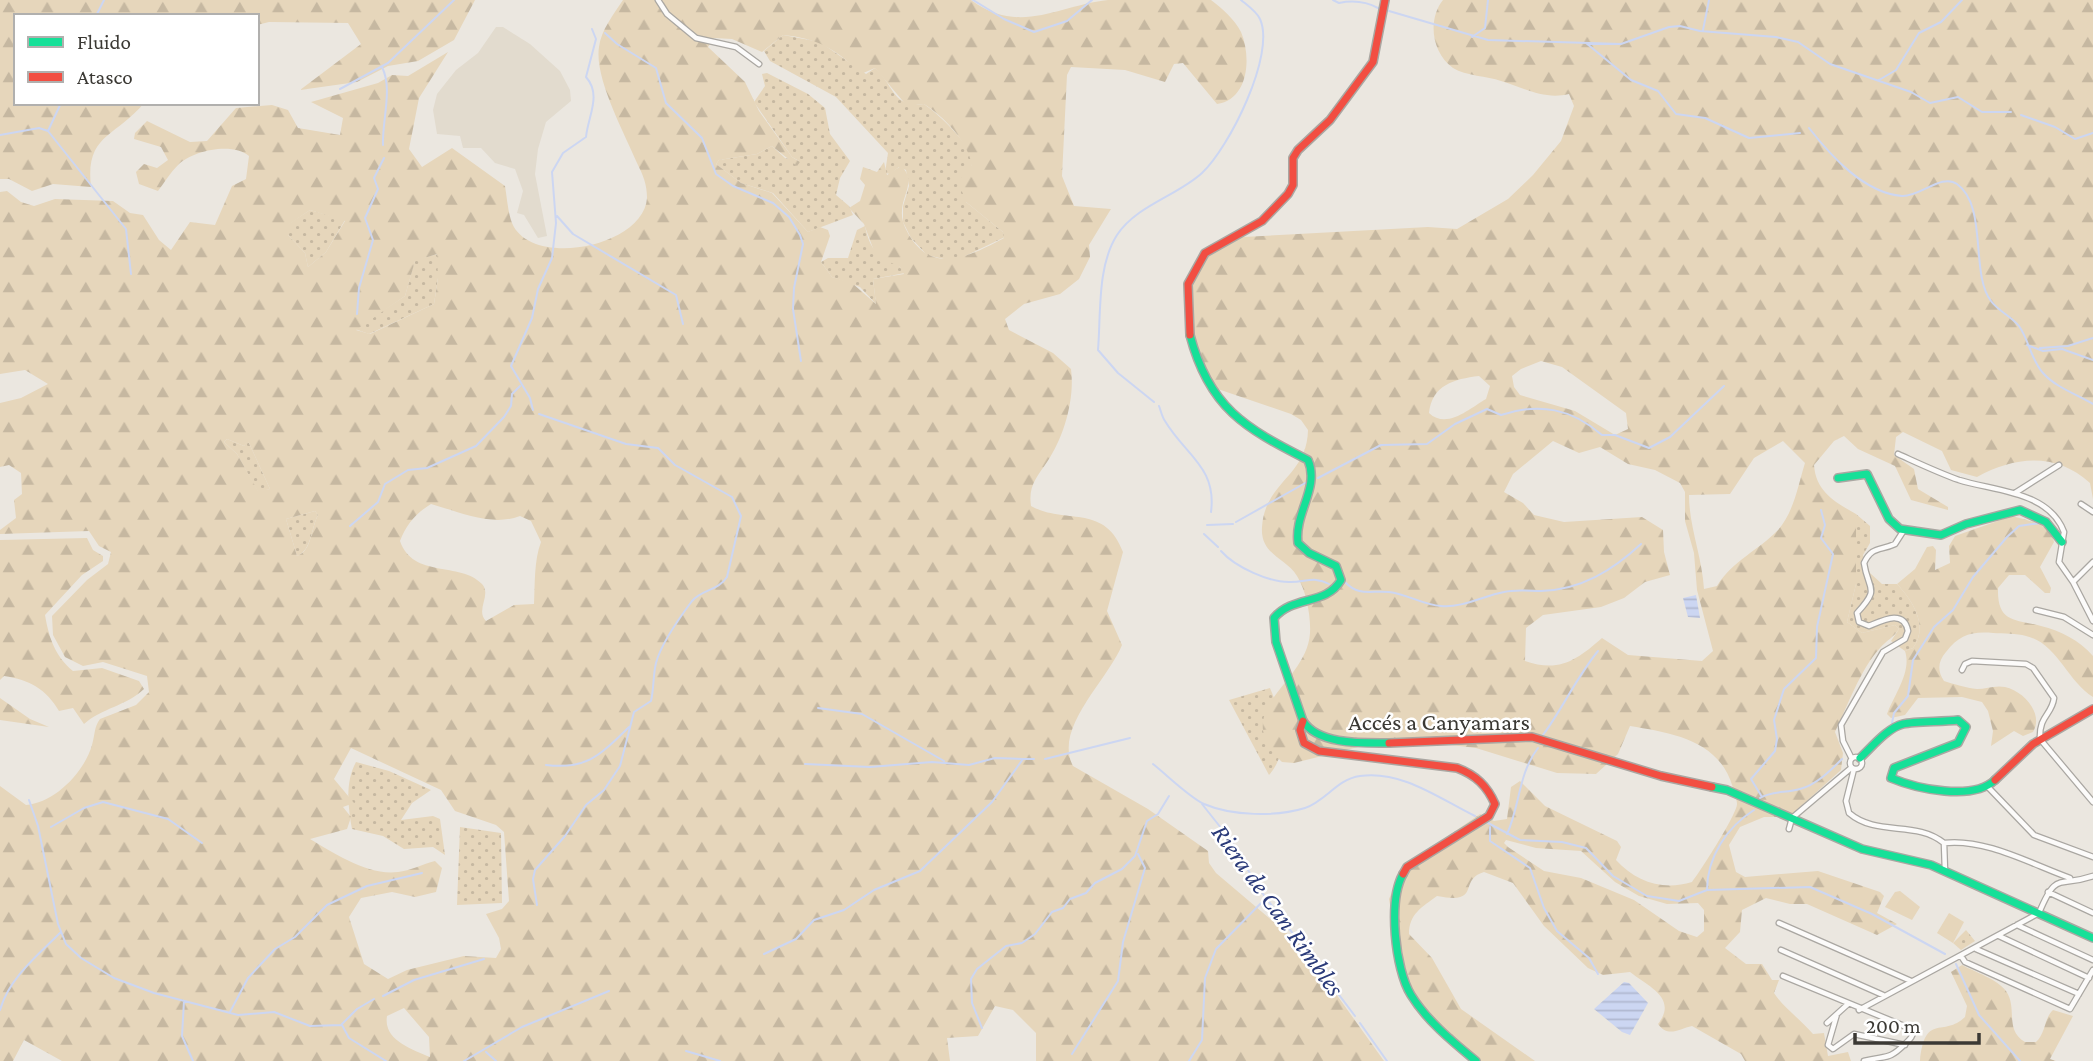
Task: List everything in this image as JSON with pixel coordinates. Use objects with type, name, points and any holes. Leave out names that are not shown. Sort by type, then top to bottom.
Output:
[{"type":"street","points":[[657,0],[667,14],[696,38],[736,47],[759,64]]},
{"type":"street","points":[[1385,0],[1373,62],[1330,120],[1298,149],[1293,158],[1293,185],[1288,194],[1262,221],[1205,253],[1194,267],[1188,284],[1187,324],[1204,377],[1218,399],[1236,419],[1259,435],[1308,460],[1313,480],[1301,505],[1298,543],[1305,552],[1334,563],[1340,573],[1340,582],[1332,592],[1285,606],[1274,618],[1276,642],[1303,721],[1300,730],[1304,743],[1319,751],[1457,768],[1470,772],[1491,793],[1494,804],[1489,816],[1407,867],[1399,879],[1392,905],[1395,935],[1412,998],[1443,1034],[1476,1061]]},
{"type":"street","points":[[1898,454],[1961,480],[2015,493],[2056,517],[2064,532],[2060,566],[2073,582],[2093,621]]},
{"type":"street","points":[[2015,493],[2059,465]]},
{"type":"street","points":[[1838,478],[1867,474],[1894,526],[1905,530],[1941,535],[2020,510],[2028,511],[2046,522],[2062,542]]},
{"type":"street","points":[[2081,504],[2093,512]]},
{"type":"street","points":[[1789,829],[1792,818],[1852,769],[1862,766],[1843,741],[1840,725],[1883,652],[1905,639],[1908,631],[1904,621],[1896,617],[1886,618],[1869,626],[1859,622],[1857,613],[1869,601],[1873,589],[1864,563],[1869,552],[1877,547],[1895,544],[1905,530]]},
{"type":"street","points":[[2073,582],[2093,562]]},
{"type":"street","points":[[2084,605],[2093,609]]},
{"type":"street","points":[[2036,610],[2064,617],[2093,635]]},
{"type":"street","points":[[1962,670],[1965,664],[1972,661],[2026,664],[2033,668],[2054,698],[2053,705],[2043,716],[2040,739],[2093,803]]},
{"type":"street","points":[[2073,879],[1978,845],[1960,841],[1944,843],[1928,832],[1877,827],[1856,819],[1849,813],[1846,802],[1856,758],[1895,727],[1905,723],[1931,724],[1958,720],[1966,727],[1958,743],[1894,768],[1891,778],[1905,784],[1948,792],[1988,787],[2040,739],[2093,709]]},
{"type":"street","name":"Accés a Canyamars","points":[[1303,721],[1309,730],[1322,737],[1372,743],[1441,743],[1532,737],[1661,776],[1714,786],[1862,849],[1914,859],[1945,871],[2093,938]]},
{"type":"street","points":[[1988,787],[2034,835],[2093,857]]},
{"type":"street","points":[[1944,843],[1945,871]]},
{"type":"street","points":[[1859,1010],[2039,913],[2048,892],[2060,881],[2093,876]]},
{"type":"street","points":[[2048,892],[2093,912]]},
{"type":"street","points":[[1779,923],[1911,981]]},
{"type":"street","points":[[2017,925],[2093,960]]},
{"type":"street","points":[[1998,936],[2088,978]]},
{"type":"street","points":[[1976,948],[2079,994]]},
{"type":"street","points":[[1781,950],[1884,996]]},
{"type":"street","points":[[1961,956],[1965,962],[2070,1009],[2093,970]]},
{"type":"street","points":[[1783,976],[1859,1010],[1914,1030],[1898,1055],[1889,1059],[1864,1061]]},
{"type":"street","points":[[1827,1023],[1848,1004]]},
{"type":"street","points":[[1837,1014],[1828,1045],[1833,1049],[1854,1034],[1905,1045]]},
{"type":"shaded area","points":[[496,27],[503,27],[530,44],[560,71],[570,90],[571,101],[546,122],[538,149],[535,174],[547,236],[538,238],[524,215],[517,213],[523,191],[515,169],[495,163],[481,148],[463,148],[460,136],[437,134],[433,110],[437,94],[456,70],[478,53]]},
{"type":"green space","points":[[0,0],[475,0],[454,40],[418,61],[388,66],[357,82],[300,90],[361,44],[348,23],[269,22],[259,24],[259,14],[14,14],[14,105],[142,105],[97,146],[90,170],[91,187],[53,184],[32,191],[9,179],[0,179]]},
{"type":"green space","points":[[623,0],[971,0],[989,11],[1023,17],[1108,0],[1211,0],[1235,23],[1244,42],[1245,76],[1235,95],[1227,101],[1217,104],[1183,63],[1174,64],[1165,82],[1125,70],[1071,67],[1067,75],[1062,176],[1074,206],[1111,209],[1089,245],[1090,257],[1079,279],[1060,294],[1024,304],[1005,319],[1009,330],[1053,353],[1071,369],[1067,417],[1053,452],[1034,482],[1031,506],[1095,521],[1106,527],[1123,552],[1107,611],[1122,645],[1076,720],[1070,736],[1069,751],[1073,766],[1148,809],[1208,851],[1209,863],[1216,873],[1301,945],[1384,1061],[1036,1061],[1036,1033],[1013,1010],[995,1006],[978,1036],[947,1038],[950,1061],[62,1061],[24,1040],[13,1061],[0,1061],[0,786],[26,805],[37,803],[57,793],[75,776],[88,756],[100,719],[136,705],[149,692],[147,676],[103,662],[83,666],[65,657],[53,635],[52,616],[87,580],[108,564],[111,552],[99,546],[89,531],[0,534],[0,530],[16,518],[14,500],[22,494],[21,473],[9,465],[0,467],[0,403],[21,398],[48,384],[25,370],[0,374],[0,192],[7,191],[21,202],[34,206],[55,199],[113,201],[130,213],[143,215],[159,240],[171,250],[190,222],[215,225],[232,186],[246,179],[249,156],[233,149],[193,155],[178,165],[158,191],[139,184],[136,172],[144,164],[157,168],[168,160],[161,147],[134,139],[135,133],[147,121],[190,142],[207,141],[236,108],[272,105],[288,110],[298,128],[340,135],[343,118],[311,102],[378,83],[392,75],[408,76],[448,52],[419,98],[409,149],[422,167],[452,148],[505,186],[512,223],[523,237],[541,245],[562,248],[586,246],[608,240],[627,229],[641,215],[647,198],[644,180],[606,90],[599,60],[602,34]],"holes":[[[783,35],[817,42],[844,58],[861,74],[875,68],[907,106],[924,104],[932,109],[954,130],[969,156],[972,165],[958,181],[966,202],[1003,232],[1004,238],[957,258],[934,257],[923,251],[911,238],[902,219],[908,188],[906,171],[901,166],[887,175],[884,162],[877,172],[863,167],[860,179],[865,185],[860,201],[849,208],[864,224],[874,251],[900,267],[904,274],[873,279],[876,304],[852,283],[832,277],[821,262],[830,236],[828,230],[820,227],[808,232],[772,193],[741,183],[716,164],[719,160],[757,154],[772,146],[797,166],[800,162],[792,157],[759,111],[745,82],[708,47],[714,38],[732,39],[762,52]],[[310,210],[345,221],[326,252],[308,267],[305,253],[288,235],[288,225]],[[437,254],[438,278],[434,304],[370,334],[356,330],[405,296],[415,261]],[[227,439],[244,446],[249,443],[270,489],[258,491],[237,454],[224,442]],[[431,504],[487,519],[520,516],[531,521],[541,542],[536,564],[534,604],[514,605],[486,621],[482,612],[485,593],[482,584],[462,573],[415,561],[406,553],[400,541],[416,515]],[[315,511],[318,515],[308,544],[297,556],[286,519]],[[351,748],[441,790],[455,811],[496,825],[504,832],[509,901],[502,909],[486,914],[499,938],[501,949],[496,958],[464,956],[407,970],[388,979],[364,964],[349,917],[361,898],[392,892],[415,897],[436,892],[442,868],[435,861],[403,871],[375,870],[352,862],[310,839],[347,829],[351,817],[343,807],[354,803],[334,779]],[[404,1008],[429,1037],[430,1057],[400,1042],[387,1024],[387,1016]]]},
{"type":"green space","points":[[1443,0],[2093,0],[2093,499],[2090,483],[2063,466],[2035,460],[2020,461],[1977,477],[1951,470],[1942,451],[1903,432],[1896,437],[1894,455],[1914,469],[1918,489],[1948,507],[1948,510],[1911,500],[1895,466],[1858,449],[1844,436],[1834,441],[1814,465],[1818,482],[1828,495],[1856,514],[1856,584],[1847,622],[1862,633],[1895,625],[1899,629],[1866,667],[1835,732],[1843,753],[1841,770],[1789,817],[1764,817],[1740,827],[1729,845],[1736,872],[1745,877],[1818,871],[1880,892],[1884,896],[1877,913],[1897,924],[1877,935],[1807,904],[1790,904],[1766,898],[1742,910],[1740,932],[1725,948],[1746,964],[1762,964],[1772,980],[1779,980],[1774,993],[1782,1003],[1813,1034],[1824,1033],[1828,1056],[1848,1052],[1851,1061],[1745,1061],[1741,1054],[1692,1026],[1666,1031],[1658,1024],[1665,1007],[1659,994],[1630,972],[1603,975],[1588,968],[1544,926],[1513,883],[1484,872],[1472,880],[1468,890],[1460,897],[1437,896],[1422,908],[1411,921],[1409,934],[1432,958],[1461,1009],[1535,1061],[1474,1061],[1436,1028],[1405,993],[1389,899],[1400,873],[1413,860],[1480,814],[1494,821],[1507,819],[1511,787],[1520,781],[1545,806],[1617,841],[1621,847],[1616,860],[1632,874],[1660,885],[1692,882],[1725,830],[1737,804],[1727,772],[1706,749],[1678,736],[1630,726],[1618,754],[1596,774],[1557,773],[1476,748],[1427,742],[1366,745],[1294,763],[1282,762],[1267,743],[1263,727],[1266,711],[1306,651],[1310,626],[1303,588],[1292,570],[1269,550],[1262,536],[1262,527],[1270,499],[1301,459],[1308,430],[1301,420],[1291,414],[1209,386],[1196,365],[1188,316],[1188,279],[1200,257],[1231,239],[1428,227],[1457,229],[1508,199],[1533,175],[1561,141],[1574,106],[1569,94],[1543,94],[1453,68],[1440,54],[1436,45],[1434,26],[1438,8]],"holes":[[[1541,361],[1562,367],[1626,413],[1628,429],[1615,435],[1575,411],[1520,395],[1514,387],[1512,376]],[[1479,376],[1490,386],[1486,399],[1451,418],[1436,418],[1429,413],[1431,403],[1440,390],[1446,385]],[[1553,441],[1579,453],[1600,447],[1628,464],[1655,470],[1680,483],[1685,492],[1685,521],[1694,553],[1697,590],[1713,651],[1702,661],[1628,655],[1602,638],[1576,658],[1558,665],[1548,666],[1525,661],[1526,628],[1543,615],[1601,607],[1624,598],[1645,582],[1670,575],[1664,552],[1663,530],[1642,517],[1564,522],[1534,515],[1523,503],[1504,492],[1513,474]],[[1783,441],[1805,463],[1792,507],[1778,530],[1730,569],[1717,586],[1704,589],[1689,495],[1730,494],[1754,458]],[[1506,840],[1536,848],[1581,851],[1615,882],[1639,896],[1667,904],[1698,903],[1704,910],[1704,931],[1697,937],[1679,931],[1634,900],[1581,878],[1544,871],[1504,843]]]},
{"type":"green space","points":[[783,35],[820,42],[866,74],[875,68],[900,99],[914,105],[924,104],[937,115],[961,139],[971,157],[966,202],[1003,232],[1005,237],[959,259],[948,260],[927,255],[911,238],[903,222],[903,206],[909,186],[906,170],[899,167],[890,174],[885,173],[888,153],[836,97],[770,61],[764,51]]},
{"type":"green space","points":[[767,73],[808,94],[825,108],[830,134],[850,161],[840,178],[836,195],[849,206],[853,215],[808,232],[773,193],[741,183],[716,164],[719,160],[757,154],[772,146],[785,158],[799,161],[792,157],[754,102],[765,86],[762,74]]},
{"type":"green space","points":[[310,210],[345,220],[326,252],[308,267],[305,253],[288,235],[287,225]]},
{"type":"green space","points":[[865,226],[868,239],[877,253],[894,262],[905,273],[873,279],[876,304],[860,287],[832,277],[821,262],[828,258],[848,258],[857,230]]},
{"type":"green space","points":[[438,254],[434,304],[369,334],[355,329],[405,296],[415,260]]},
{"type":"green space","points":[[227,439],[244,446],[247,441],[249,443],[270,489],[258,492],[237,454],[224,442]]},
{"type":"green space","points":[[315,511],[318,515],[306,549],[297,556],[286,519]]},
{"type":"green space","points":[[1856,514],[1870,526],[1870,543],[1863,555],[1870,573],[1882,584],[1897,584],[1909,598],[1917,614],[1920,631],[1913,648],[1905,651],[1891,641],[1899,629],[1895,625],[1862,633],[1847,622],[1856,584]]},
{"type":"green space","points":[[2012,516],[2038,523],[2051,532],[2054,542],[2040,567],[2051,588],[2050,593],[2045,593],[2025,575],[2009,575],[1998,588],[2001,608],[2009,618],[2056,631],[2088,650],[2093,656],[2093,697],[2076,682],[2054,654],[2037,640],[2018,634],[1979,633],[1966,635],[1946,652],[1939,666],[1940,674],[1944,681],[1969,688],[2001,687],[2019,693],[2034,711],[2036,725],[2033,732],[2023,736],[2014,731],[1991,746],[1993,731],[1988,711],[1982,702],[1962,697],[1918,698],[1905,715],[1891,718],[1887,714],[1904,675],[1907,659],[1905,651],[1913,648],[1919,631],[1917,614],[1897,584],[1915,569],[1927,547],[1933,546],[1936,550],[1935,570],[1950,563],[1949,546],[1955,536]]},
{"type":"green space","points":[[87,538],[93,550],[103,556],[103,561],[82,575],[45,615],[51,639],[57,653],[73,671],[102,668],[139,681],[144,689],[84,724],[73,708],[59,711],[43,691],[29,683],[4,676],[0,680],[0,540]]},
{"type":"green space","points":[[1270,688],[1281,721],[1282,744],[1276,765],[1269,775],[1229,700]]},
{"type":"green space","points":[[0,698],[30,719],[49,727],[0,720]]},
{"type":"green space","points":[[356,762],[389,771],[431,790],[412,803],[401,820],[433,816],[440,819],[445,855],[433,847],[404,849],[383,836],[352,829],[349,786]]},
{"type":"green space","points":[[460,827],[501,833],[502,903],[457,905]]},
{"type":"green space","points":[[1900,891],[1920,907],[1912,920],[1885,907],[1895,892]]},
{"type":"green space","points":[[1949,913],[1964,922],[1953,943],[1937,933]]},
{"type":"green space","points":[[1966,930],[1975,941],[1961,950],[1953,943]]},
{"type":"green space","points":[[1962,965],[1992,979],[2006,991],[2015,1031],[2025,1042],[2036,1042],[2053,1010],[2073,1016],[2050,1059],[2056,1061],[1920,1061],[1922,1046],[1931,1031],[1957,1023],[1965,1017],[1967,1006],[1951,972]]},
{"type":"water","points":[[1696,595],[1700,618],[1688,617],[1683,598]]},
{"type":"water","points":[[1624,982],[1629,983],[1648,1003],[1630,1035],[1622,1032],[1594,1009]]},
{"type":"waterway","points":[[97,14],[104,0]]},
{"type":"waterway","points":[[340,89],[388,63],[454,0]]},
{"type":"waterway","points":[[973,0],[1004,19],[1034,32],[1067,21],[1092,0]]},
{"type":"waterway","points":[[1154,402],[1118,373],[1098,350],[1101,291],[1106,261],[1117,235],[1125,225],[1146,208],[1202,173],[1213,161],[1236,123],[1256,77],[1263,35],[1259,16],[1241,0]]},
{"type":"waterway","points":[[1333,0],[1339,3],[1354,1],[1378,8]]},
{"type":"waterway","points":[[1472,37],[1485,28],[1488,0]]},
{"type":"waterway","points":[[1703,30],[1709,0]]},
{"type":"waterway","points":[[1879,80],[1896,70],[1919,33],[1941,22],[1962,0]]},
{"type":"waterway","points":[[1389,11],[1488,40],[1621,44],[1669,27],[1680,26],[1700,31],[1776,37],[1798,42],[1830,64],[1911,92],[1930,103],[1958,97],[1982,112],[2011,112]]},
{"type":"waterway","points":[[533,410],[530,398],[511,366],[532,318],[538,289],[552,258],[556,223],[552,172],[563,153],[586,137],[594,98],[591,84],[586,77],[596,39],[592,29]]},
{"type":"waterway","points":[[605,33],[617,44],[656,68],[666,103],[702,138],[716,174],[733,186],[773,203],[789,217],[800,235],[803,244],[794,288],[793,309],[801,361]]},
{"type":"waterway","points":[[1586,43],[1631,80],[1658,91],[1676,114],[1705,118],[1749,138],[1800,133]]},
{"type":"waterway","points":[[382,67],[387,85],[383,145]]},
{"type":"waterway","points":[[48,131],[60,105]]},
{"type":"waterway","points":[[2021,115],[2055,127],[2075,139],[2093,133]]},
{"type":"waterway","points":[[0,135],[39,128],[48,131],[126,229],[131,274]]},
{"type":"waterway","points":[[1809,128],[1827,150],[1862,181],[1888,193],[1902,196],[1945,181],[1957,184],[1966,194],[1972,208],[1981,274],[1991,301],[2019,326],[2043,373],[2060,387],[2093,404]]},
{"type":"waterway","points":[[357,314],[359,288],[373,240],[365,218],[378,189],[374,178],[384,158]]},
{"type":"waterway","points":[[557,216],[573,234],[676,295],[683,324]]},
{"type":"waterway","points":[[2040,348],[2068,346],[2093,338]]},
{"type":"waterway","points":[[2027,345],[2043,351],[2062,349],[2093,360]]},
{"type":"waterway","points":[[350,526],[378,502],[385,484],[408,470],[427,468],[476,446],[504,417],[511,406],[512,394],[520,386]]},
{"type":"waterway","points":[[1318,478],[1381,445],[1427,444],[1455,424],[1487,409],[1501,415],[1529,409],[1555,410],[1579,419],[1602,435],[1615,435],[1649,448],[1670,437],[1724,386]]},
{"type":"waterway","points":[[1159,406],[1173,433],[1204,472],[1212,497],[1211,512]]},
{"type":"waterway","points":[[537,905],[533,879],[535,870],[565,836],[586,805],[604,790],[620,766],[634,712],[651,701],[656,663],[666,639],[692,601],[727,577],[741,516],[732,497],[675,465],[658,448],[626,444],[539,414]]},
{"type":"waterway","points":[[1236,522],[1307,482]]},
{"type":"waterway","points":[[1762,797],[1751,779],[1775,751],[1777,739],[1774,720],[1784,689],[1816,658],[1817,627],[1833,554],[1821,538],[1825,525],[1821,510]]},
{"type":"waterway","points":[[1892,723],[1894,713],[1908,696],[1913,660],[1934,627],[1953,610],[1973,577],[2007,537],[2019,526],[2040,523]]},
{"type":"waterway","points":[[1207,525],[1233,524]]},
{"type":"waterway","points":[[1204,534],[1218,547]]},
{"type":"waterway","points":[[1345,582],[1355,590],[1389,592],[1434,605],[1457,605],[1509,591],[1556,590],[1583,583],[1608,570],[1641,544]]},
{"type":"waterway","points":[[1221,551],[1235,563],[1263,577],[1283,582],[1315,580],[1329,584]]},
{"type":"waterway","points":[[1543,735],[1598,651]]},
{"type":"waterway","points":[[818,708],[862,714],[944,761]]},
{"type":"waterway","points":[[546,765],[583,763],[601,753],[629,727]]},
{"type":"waterway","points":[[1045,759],[1130,738]]},
{"type":"waterway","points":[[1507,834],[1523,779],[1538,748]]},
{"type":"waterway","points":[[805,764],[870,767],[932,762],[969,765],[995,758],[1023,759]]},
{"type":"waterway","points":[[764,954],[796,939],[814,920],[844,910],[874,890],[920,871],[992,802],[1023,759],[1034,759]]},
{"type":"waterway","points":[[1760,798],[1806,787],[1823,777],[1842,759]]},
{"type":"waterway","points":[[1153,764],[1198,801],[1228,811],[1254,814],[1293,811],[1312,805],[1345,781],[1376,775],[1420,787],[1475,816]]},
{"type":"waterway","points":[[982,1028],[972,1003],[971,979],[977,969],[1006,946],[1022,943],[1035,934],[1052,912],[1063,908],[1070,899],[1086,893],[1095,883],[1122,869],[1135,856],[1147,821],[1158,814],[1169,796]]},
{"type":"waterway","points":[[29,800],[38,826],[58,924],[66,944],[81,958],[114,978],[154,993],[238,1015],[274,1012],[310,1026],[342,1025],[349,1038],[386,1061]]},
{"type":"waterway","points":[[51,827],[84,808],[103,802],[168,819],[202,843]]},
{"type":"waterway","name":"Riera de Can Rimbles","points":[[1202,804],[1229,838],[1260,890],[1355,1016]]},
{"type":"waterway","points":[[1707,890],[1711,866],[1720,844],[1735,825],[1754,810]]},
{"type":"waterway","points":[[1488,823],[1520,840],[1562,842],[1586,848],[1613,876],[1647,896],[1679,901],[1707,890],[1810,887],[1872,914],[1945,954]]},
{"type":"waterway","points":[[1490,827],[1490,841],[1530,868],[1544,908],[1557,931],[1589,958],[1598,974]]},
{"type":"waterway","points":[[1072,1054],[1118,981],[1123,942],[1145,868],[1138,854]]},
{"type":"waterway","points":[[230,1012],[248,978],[275,949],[295,937],[327,905],[367,886],[422,873]]},
{"type":"waterway","points":[[1189,1061],[1202,1040],[1205,978],[1216,949],[1265,899]]},
{"type":"waterway","points":[[0,1010],[17,977],[61,932]]},
{"type":"waterway","points":[[383,996],[414,980],[484,959]]},
{"type":"waterway","points":[[1956,964],[1979,1015],[2020,1061]]},
{"type":"waterway","points":[[464,1061],[522,1027],[609,991]]},
{"type":"waterway","points":[[342,1024],[357,1009],[374,999]]},
{"type":"waterway","points":[[184,1001],[182,1036],[193,1061]]},
{"type":"waterway","name":"Riera de Can Rimbles","points":[[1360,1023],[1387,1061]]},
{"type":"waterway","points":[[686,1051],[720,1061]]},
{"type":"waterway","points":[[486,1052],[496,1061]]},
{"type":"traffic: fast","points":[[1190,335],[1208,381],[1232,413],[1248,426],[1308,460],[1311,470],[1298,543],[1309,553],[1336,566],[1341,580],[1327,594],[1290,606],[1274,618],[1276,642],[1303,721],[1310,729],[1330,739],[1389,743]]},
{"type":"traffic: fast","points":[[1838,478],[1867,474],[1889,519],[1900,529],[1941,535],[1966,524],[2020,510],[2046,522],[2062,542]]},
{"type":"traffic: fast","points":[[1860,758],[1897,726],[1914,722],[1958,720],[1966,727],[1958,743],[1894,768],[1891,778],[1944,791],[1973,790],[1995,780]]},
{"type":"traffic: fast","points":[[1712,787],[1727,790],[1862,849],[1931,865],[2093,938]]},
{"type":"traffic: fast","points":[[1403,874],[1396,901],[1395,935],[1405,983],[1417,1005],[1476,1061]]},
{"type":"traffic: jam","points":[[1190,335],[1188,284],[1205,253],[1262,221],[1288,194],[1293,185],[1293,158],[1298,150],[1330,120],[1373,62],[1385,0]]},
{"type":"traffic: jam","points":[[1995,780],[2033,744],[2093,709]]},
{"type":"traffic: jam","points":[[1303,721],[1300,730],[1304,743],[1319,751],[1457,768],[1470,774],[1488,792],[1495,804],[1489,816],[1407,867],[1403,874]]},
{"type":"traffic: jam","points":[[1389,743],[1532,737],[1661,776],[1712,787]]}]
